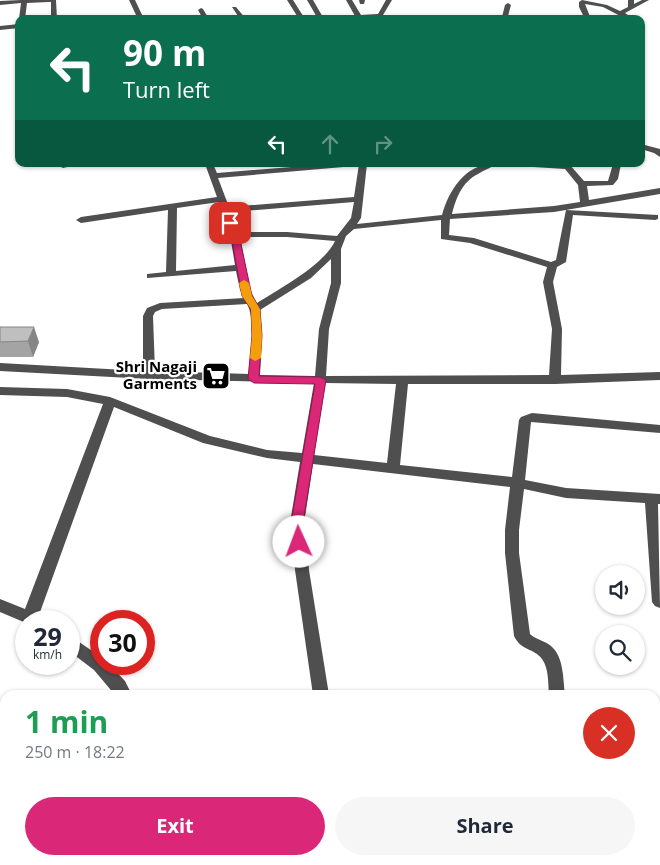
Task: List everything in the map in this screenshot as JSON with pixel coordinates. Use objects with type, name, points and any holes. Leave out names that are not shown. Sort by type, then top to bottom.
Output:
[{"type":"street","points":[[132,0],[139,15]]},
{"type":"street","points":[[290,0],[299,15]]},
{"type":"street","points":[[310,0],[319,15]]},
{"type":"street","points":[[349,0],[358,15]]},
{"type":"street","points":[[381,15],[389,0]]},
{"type":"street","points":[[629,15],[627,10],[631,0]]},
{"type":"street","points":[[586,15],[582,2],[627,10],[646,0]]},
{"type":"street","points":[[0,3],[54,1],[54,15]]},
{"type":"street","points":[[22,15],[24,2]]},
{"type":"street","points":[[505,15],[508,5]]},
{"type":"street","points":[[234,8],[240,15]]},
{"type":"street","points":[[201,10],[204,15]]},
{"type":"street","points":[[0,28],[15,26]]},
{"type":"street","points":[[645,147],[656,151],[660,155]]},
{"type":"street","points":[[210,167],[235,235],[252,305],[257,336],[254,379]]},
{"type":"street","points":[[213,176],[320,167]]},
{"type":"street","points":[[149,375],[148,316],[155,307],[252,305],[307,276],[337,244],[356,218],[363,167]]},
{"type":"street","points":[[486,167],[471,174],[458,188],[446,217],[444,236],[471,240],[552,265],[561,262],[569,212]]},
{"type":"street","points":[[567,167],[582,184],[585,204]]},
{"type":"street","points":[[582,184],[612,182],[616,167]]},
{"type":"street","points":[[351,227],[446,217],[554,209],[660,191]]},
{"type":"street","points":[[81,220],[222,199]]},
{"type":"street","points":[[226,210],[359,199]]},
{"type":"street","points":[[171,274],[173,206]]},
{"type":"street","points":[[554,209],[569,212],[654,217]]},
{"type":"street","points":[[235,235],[294,234],[337,244]]},
{"type":"street","points":[[320,690],[299,542],[298,517],[320,380],[324,329],[336,283],[337,244]]},
{"type":"street","points":[[552,265],[548,282],[557,329],[555,380]]},
{"type":"street","points":[[151,276],[242,266]]},
{"type":"street","points":[[0,367],[149,375],[320,380],[555,380],[660,376]]},
{"type":"street","points":[[393,469],[402,381]]},
{"type":"street","points":[[0,391],[67,393],[110,401],[207,440],[240,449],[307,460],[518,484],[566,493],[656,498],[660,602]]},
{"type":"street","points":[[37,610],[110,401]]},
{"type":"street","points":[[556,690],[550,656],[543,648],[530,644],[522,636],[512,553],[512,530],[525,420],[527,418],[660,429]]},
{"type":"street","points":[[0,605],[15,611]]},
{"type":"street","points":[[80,650],[92,658],[121,690]]},
{"type":"building","points":[[0,327],[34,327],[28,341],[0,342]]},
{"type":"slow traffic","points":[[244,283],[249,301],[255,309],[257,336],[255,358]]},
{"type":"place","name":"Shri Nagaji Garments","points":[[216,376]]},
{"type":"route","points":[[230,223],[235,235],[242,266],[245,290],[249,301],[255,309],[257,336],[254,379],[320,380],[298,517],[299,542]]}]
